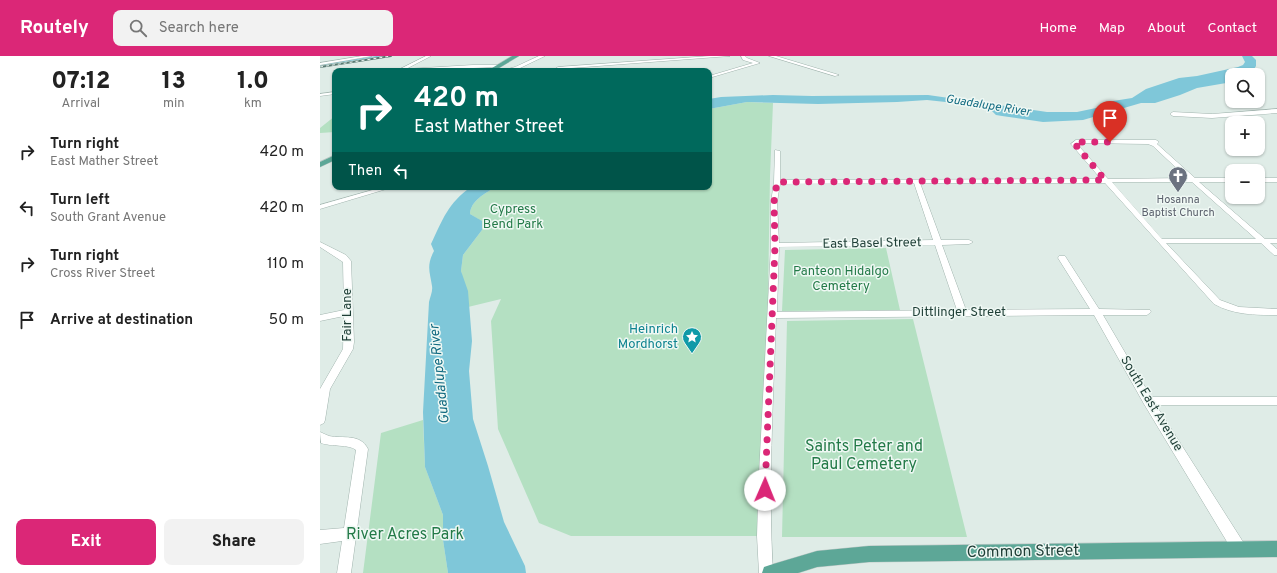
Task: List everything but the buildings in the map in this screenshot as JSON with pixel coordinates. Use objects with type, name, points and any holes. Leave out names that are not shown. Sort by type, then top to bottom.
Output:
[{"type":"main road","points":[[497,67],[516,56]]},
{"type":"main road","points":[[320,165],[332,159]]},
{"type":"main road","name":"Common Street","points":[[770,573],[817,559],[869,554],[1277,550]]},
{"type":"street","points":[[320,64],[370,56]]},
{"type":"street","points":[[405,68],[429,56]]},
{"type":"street","points":[[516,68],[543,56]]},
{"type":"street","points":[[558,68],[632,66],[728,56]]},
{"type":"street","points":[[712,76],[758,63],[745,59],[743,56]]},
{"type":"street","points":[[771,56],[836,76]]},
{"type":"street","points":[[448,68],[480,66],[497,67]]},
{"type":"street","points":[[320,94],[332,93]]},
{"type":"street","points":[[1173,114],[1212,116],[1277,111]]},
{"type":"street","points":[[1277,253],[1153,143],[1074,142],[1074,145],[1105,180],[1217,302],[1231,309],[1246,312],[1277,312]]},
{"type":"street","points":[[766,573],[764,536],[765,474],[775,246],[774,202],[777,182],[777,151]]},
{"type":"street","points":[[777,182],[1225,180]]},
{"type":"street","points":[[1265,180],[1277,180]]},
{"type":"street","points":[[916,182],[962,312]]},
{"type":"street","points":[[320,207],[380,190]]},
{"type":"street","points":[[1160,241],[1277,241]]},
{"type":"street","name":"East Basel Street","points":[[775,246],[938,244],[969,242]]},
{"type":"street","name":"Fair Lane","points":[[320,244],[343,257],[347,262],[348,312],[348,349],[329,381],[322,398],[320,420]]},
{"type":"street","name":"South East Avenue","points":[[1062,258],[1097,312],[1148,401],[1240,550]]},
{"type":"street","points":[[320,318],[348,312]]},
{"type":"street","name":"Dittlinger Street","points":[[772,315],[962,312],[1147,312]]},
{"type":"street","points":[[1148,401],[1277,402]]},
{"type":"street","points":[[320,437],[330,442],[354,442],[362,449],[344,573]]},
{"type":"street","points":[[320,537],[350,534]]},
{"type":"green space","name":"Cypress Bend Park","points":[[747,102],[773,103],[770,176],[764,536],[571,536],[539,523],[498,429],[491,321],[501,299],[468,307],[461,271],[463,255],[482,230],[478,219],[470,214],[471,209],[479,198],[491,190],[712,190],[712,108]]},
{"type":"green space","points":[[332,118],[332,132],[320,133],[320,128]]},
{"type":"green space","name":"Panteon Hidalgo Cemetery","points":[[886,248],[900,310],[782,311],[785,250]]},
{"type":"green space","name":"Saints Peter and Paul Cemetery","points":[[913,319],[967,537],[782,537],[787,321]]},
{"type":"green space","name":"River Acres Park","points":[[423,420],[425,467],[443,515],[443,540],[448,573],[363,573],[381,433]]},
{"type":"water","points":[[1242,56],[1252,56],[1256,60],[1255,68],[1233,68],[1243,65],[1245,62]]},
{"type":"water","name":"Guadalupe River","points":[[1225,70],[1225,83],[1197,88],[1155,103],[1141,103],[1083,120],[1043,122],[996,115],[989,108],[983,106],[927,100],[818,104],[747,102],[712,108],[712,98],[721,97],[773,95],[928,95],[1047,112],[1077,112],[1096,108],[1113,101],[1132,98],[1146,89],[1179,78]]},
{"type":"water","name":"Guadalupe River","points":[[467,190],[491,190],[479,198],[471,209],[470,214],[482,221],[482,230],[463,255],[461,271],[468,291],[472,341],[469,371],[473,419],[504,522],[525,566],[526,573],[448,573],[443,540],[443,515],[425,467],[423,412],[429,302],[432,292],[429,265],[434,251],[431,244],[451,205]]},
{"type":"waterway","points":[[320,65],[380,56]]},
{"type":"railway","points":[[320,67],[391,56]]},
{"type":"place","name":"Hosanna Baptist Church","points":[[1178,193]]},
{"type":"place","name":"Heinrich Mordhorst","points":[[692,354]]},
{"type":"route","points":[[765,490],[775,246],[774,202],[777,182],[1105,180],[1074,145],[1074,143],[1110,142]]}]
